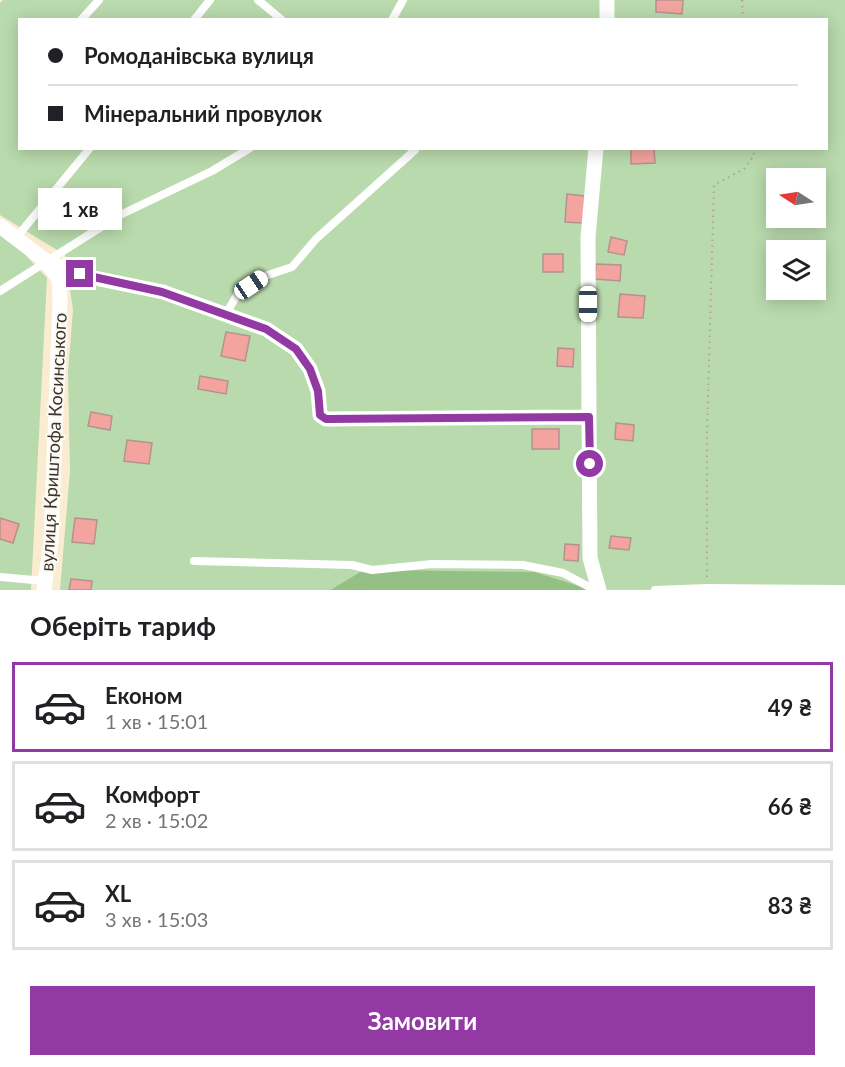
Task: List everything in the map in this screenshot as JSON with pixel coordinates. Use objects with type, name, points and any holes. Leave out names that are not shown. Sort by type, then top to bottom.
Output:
[{"type":"street","points":[[607,0],[607,18]]},
{"type":"street","points":[[596,150],[588,237],[590,558],[597,590]]},
{"type":"street","points":[[0,226],[46,261],[80,274],[162,292],[266,329],[296,349],[310,369],[318,391],[320,415],[326,419],[589,417]]},
{"type":"street","name":"вулиця Криштофа Косинського","points":[[44,586],[51,542],[60,301],[59,279],[46,261]]},
{"type":"lane","points":[[83,18],[99,0]]},
{"type":"lane","points":[[196,18],[210,0]]},
{"type":"lane","points":[[258,0],[280,18]]},
{"type":"lane","points":[[393,18],[403,0]]},
{"type":"lane","points":[[16,238],[88,150]]},
{"type":"lane","points":[[0,291],[120,215],[212,171],[247,150]]},
{"type":"lane","points":[[226,314],[237,295],[265,276],[292,267],[316,239],[415,150]]},
{"type":"lane","points":[[194,561],[352,565],[372,570],[432,564],[523,565],[563,573],[597,590]]},
{"type":"lane","points":[[0,578],[44,586]]},
{"type":"lane","points":[[655,590],[845,589]]},
{"type":"path","points":[[742,0],[743,18]]},
{"type":"path","points":[[707,588],[707,433],[714,185],[744,169],[754,155],[753,150]]},
{"type":"green space","points":[[3,0],[845,0],[845,589],[592,590],[535,572],[360,572],[330,590],[60,590],[70,471],[68,372],[73,310],[65,255],[0,215],[0,3]]},
{"type":"green space","points":[[0,234],[17,246],[47,278],[31,590],[0,590]]},
{"type":"green space","points":[[372,570],[535,572],[592,590],[330,590],[360,572]]},
{"type":"building","points":[[656,0],[683,0],[682,14],[656,12]]},
{"type":"building","points":[[631,150],[654,150],[655,163],[631,164]]},
{"type":"building","points":[[567,194],[585,196],[583,223],[565,222]]},
{"type":"building","points":[[611,237],[627,241],[624,255],[608,252]]},
{"type":"building","points":[[543,254],[563,254],[563,272],[543,272]]},
{"type":"building","points":[[596,264],[621,265],[620,281],[595,279]]},
{"type":"building","points":[[620,294],[645,296],[643,318],[618,317]]},
{"type":"building","points":[[226,332],[250,336],[245,361],[221,356]]},
{"type":"building","points":[[558,348],[574,349],[573,367],[557,366]]},
{"type":"building","points":[[200,376],[228,381],[226,394],[198,389]]},
{"type":"building","points":[[91,412],[112,416],[110,430],[88,426]]},
{"type":"building","points":[[616,423],[634,425],[633,441],[615,439]]},
{"type":"building","points":[[532,429],[559,429],[559,449],[532,449]]},
{"type":"building","points":[[127,440],[152,443],[149,464],[124,461]]},
{"type":"building","points":[[0,518],[19,524],[13,543],[0,539]]},
{"type":"building","points":[[75,518],[97,520],[94,544],[72,542]]},
{"type":"building","points":[[611,536],[631,538],[629,550],[609,548]]},
{"type":"building","points":[[565,544],[579,545],[578,561],[564,560]]},
{"type":"building","points":[[71,579],[92,581],[91,590],[69,590]]},
{"type":"route","points":[[80,274],[162,292],[266,329],[296,349],[310,369],[318,391],[320,415],[326,419],[589,417],[590,464]]}]
